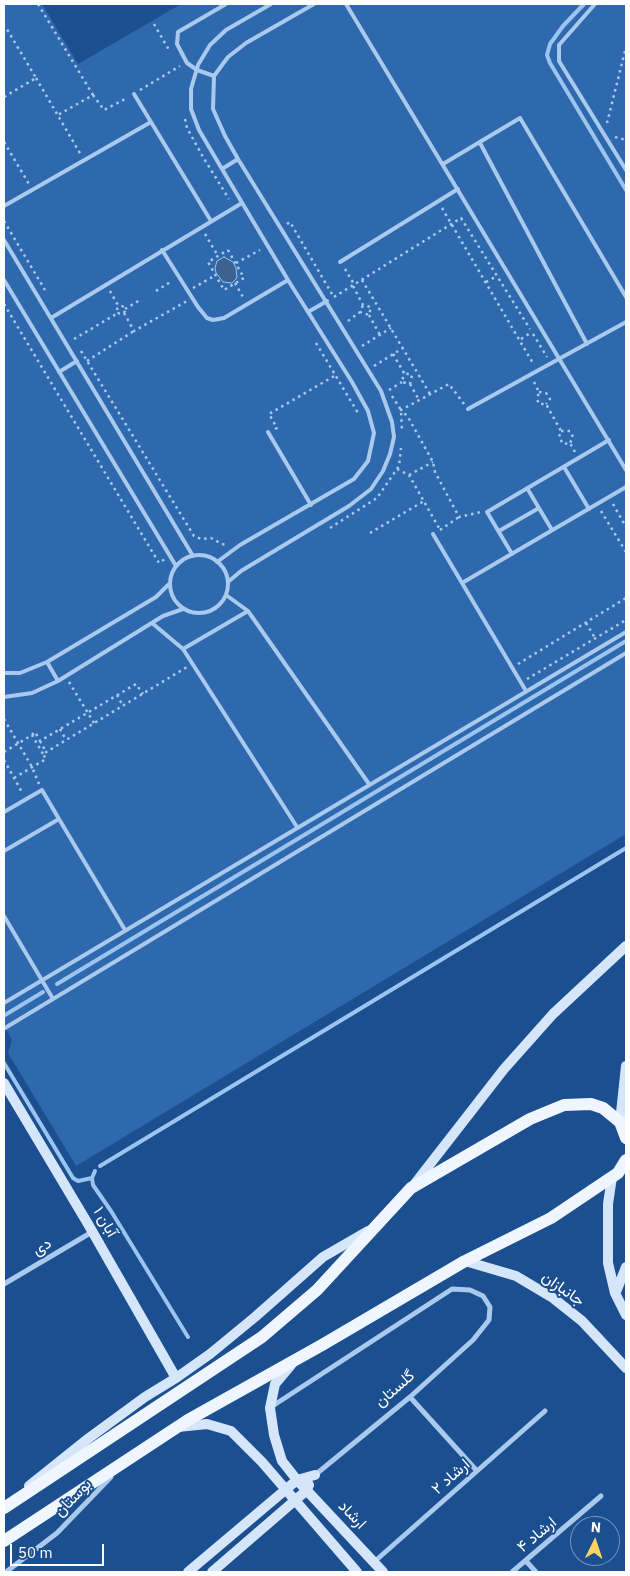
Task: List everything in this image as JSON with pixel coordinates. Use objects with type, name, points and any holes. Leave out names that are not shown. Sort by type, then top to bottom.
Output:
[{"type":"main road","points":[[4,1507],[262,1337],[317,1290],[411,1188],[530,1119],[564,1105],[591,1104],[603,1108],[623,1124],[626,1138]]},
{"type":"main road","points":[[4,1541],[175,1428],[293,1362],[465,1261],[551,1218],[619,1174],[626,1160]]},
{"type":"street","points":[[411,1188],[516,1055],[553,1014],[626,946]]},
{"type":"street","points":[[623,1124],[626,1066]]},
{"type":"street","name":"آبان ۱","points":[[4,1083],[93,1232],[176,1378]]},
{"type":"street","points":[[619,1174],[608,1204],[608,1263],[616,1293],[626,1315]]},
{"type":"street","points":[[4,1507],[88,1438],[145,1397],[176,1378],[255,1318],[323,1257],[376,1226]]},
{"type":"street","name":"دی","points":[[4,1284],[93,1232]]},
{"type":"street","name":"جانبازان","points":[[465,1261],[516,1276],[553,1298],[582,1321],[626,1368]]},
{"type":"street","points":[[616,1293],[626,1267]]},
{"type":"street","name":"گلستان","points":[[212,1572],[306,1490],[315,1475],[410,1397],[473,1340],[489,1320],[490,1307],[483,1296],[470,1290],[452,1289],[270,1408]]},
{"type":"street","points":[[293,1362],[275,1384],[270,1408],[274,1435],[282,1461],[298,1480]]},
{"type":"street","points":[[410,1397],[476,1471]]},
{"type":"street","name":"ارشاد ۲","points":[[374,1562],[545,1410]]},
{"type":"street","points":[[175,1428],[207,1424],[231,1431],[262,1462],[286,1490]]},
{"type":"street","name":"بوستان","points":[[6,1572],[57,1533],[130,1456]]},
{"type":"street","name":"گلستان","points":[[188,1572],[298,1480],[315,1475]]},
{"type":"street","name":"ارشاد","points":[[298,1480],[383,1572]]},
{"type":"street","name":"ارشاد","points":[[286,1490],[357,1572]]},
{"type":"street","name":"ارشاد ۴","points":[[512,1572],[601,1496]]},
{"type":"street","points":[[526,1560],[536,1572]]},
{"type":"lane","points":[[214,76],[197,70],[187,63],[177,44],[178,32],[226,4]]},
{"type":"lane","points":[[217,562],[240,546],[354,479],[368,461],[374,433],[368,411],[199,130],[191,109],[191,89],[197,70],[210,45],[226,30],[271,4]]},
{"type":"lane","points":[[228,582],[241,571],[349,506],[371,489],[383,471],[394,437],[389,408],[381,391],[238,159],[213,109],[214,76],[228,57],[246,43],[314,4]]},
{"type":"lane","points":[[346,4],[626,470]]},
{"type":"lane","points":[[595,4],[559,44],[559,61],[626,170]]},
{"type":"lane","points":[[134,94],[211,221]]},
{"type":"lane","points":[[443,164],[520,118],[626,297]]},
{"type":"lane","points":[[4,206],[151,122]]},
{"type":"lane","points":[[480,142],[586,344]]},
{"type":"lane","points":[[222,169],[238,159]]},
{"type":"lane","points":[[340,262],[458,189]]},
{"type":"lane","points":[[51,318],[242,203]]},
{"type":"lane","points":[[4,240],[193,556]]},
{"type":"lane","points":[[162,250],[192,298],[207,318],[213,320],[224,318],[288,280]]},
{"type":"lane","points":[[4,280],[176,566]]},
{"type":"lane","points":[[308,312],[327,301]]},
{"type":"lane","points":[[468,409],[626,322]]},
{"type":"lane","points":[[59,372],[77,361]]},
{"type":"lane","points":[[268,432],[310,505]]},
{"type":"lane","points":[[512,554],[487,512],[609,440]]},
{"type":"lane","points":[[564,467],[589,509]]},
{"type":"lane","points":[[462,583],[626,487]]},
{"type":"lane","points":[[527,488],[552,530]]},
{"type":"lane","points":[[498,531],[539,508]]},
{"type":"lane","points":[[433,534],[526,691]]},
{"type":"lane","points":[[193,556],[204,556],[217,562],[226,573],[228,582],[226,595],[218,607],[210,612],[200,614],[191,613],[183,609],[171,594],[169,584],[171,574],[176,566],[184,559],[193,556]]},
{"type":"lane","points":[[4,673],[20,673],[47,662],[156,597],[169,584]]},
{"type":"lane","points":[[226,595],[248,610],[369,784]]},
{"type":"lane","points":[[4,703],[5,697],[32,693],[58,681],[163,616],[183,609]]},
{"type":"lane","points":[[183,648],[248,610]]},
{"type":"lane","points":[[152,623],[183,648],[297,827]]},
{"type":"lane","points":[[4,1003],[626,632]]},
{"type":"lane","points":[[5,1028],[626,653]]},
{"type":"lane","points":[[47,662],[58,681]]},
{"type":"lane","points":[[4,812],[42,790],[125,930]]},
{"type":"lane","points":[[4,851],[59,819]]},
{"type":"lane","points":[[4,916],[54,999]]},
{"type":"path","points":[[38,4],[93,95],[58,115]]},
{"type":"path","points":[[4,26],[84,160]]},
{"type":"path","points":[[626,47],[604,134],[626,140]]},
{"type":"path","points":[[4,97],[36,78]]},
{"type":"path","points":[[4,142],[5,148],[32,190]]},
{"type":"path","points":[[438,201],[537,371]]},
{"type":"path","points":[[280,227],[290,222],[334,297],[461,218],[551,364]]},
{"type":"path","points":[[4,221],[46,291]]},
{"type":"path","points":[[201,226],[218,256]]},
{"type":"path","points":[[228,250],[236,263],[244,278],[224,290],[208,262],[228,250]]},
{"type":"path","points":[[236,263],[260,250]]},
{"type":"path","points":[[340,262],[363,305],[360,312],[348,320],[353,329]]},
{"type":"path","points":[[188,291],[216,275]]},
{"type":"path","points":[[486,282],[497,276]]},
{"type":"path","points":[[156,291],[179,277]]},
{"type":"path","points":[[362,280],[430,394]]},
{"type":"path","points":[[235,284],[247,304]]},
{"type":"path","points":[[106,285],[119,307],[117,309],[118,313]]},
{"type":"path","points":[[87,360],[192,298]]},
{"type":"path","points":[[134,331],[124,313],[125,309],[140,300]]},
{"type":"path","points":[[4,304],[159,563],[170,556]]},
{"type":"path","points":[[369,315],[372,307],[377,304]]},
{"type":"path","points":[[363,305],[372,307]]},
{"type":"path","points":[[119,307],[124,307],[125,309]]},
{"type":"path","points":[[360,312],[369,315],[380,335]]},
{"type":"path","points":[[124,313],[118,313],[74,339],[194,536],[201,539],[211,538],[222,544],[240,546]]},
{"type":"path","points":[[356,350],[391,328]]},
{"type":"path","points":[[520,339],[532,332]]},
{"type":"path","points":[[363,346],[367,352]]},
{"type":"path","points":[[368,369],[403,348]]},
{"type":"path","points":[[392,354],[404,373],[412,375],[417,372]]},
{"type":"path","points":[[370,359],[374,365]]},
{"type":"path","points":[[402,382],[404,373]]},
{"type":"path","points":[[268,432],[277,428],[269,414],[336,375]]},
{"type":"path","points":[[412,375],[410,384],[419,400]]},
{"type":"path","points":[[530,375],[539,392]]},
{"type":"path","points":[[384,382],[401,410],[408,417],[433,462],[435,472],[459,517]]},
{"type":"path","points":[[389,390],[402,382],[410,384]]},
{"type":"path","points":[[401,410],[449,384],[468,409]]},
{"type":"path","points":[[539,392],[536,399],[539,404],[546,404]]},
{"type":"path","points":[[539,392],[546,393],[550,399],[546,404]]},
{"type":"path","points":[[546,404],[562,431]]},
{"type":"path","points":[[401,410],[402,437]]},
{"type":"path","points":[[562,431],[559,437],[562,444],[570,443]]},
{"type":"path","points":[[562,431],[570,431],[573,437],[570,443]]},
{"type":"path","points":[[570,443],[578,458]]},
{"type":"path","points":[[326,531],[377,498],[399,466],[401,445]]},
{"type":"path","points":[[409,475],[433,462]]},
{"type":"path","points":[[397,469],[409,475],[440,530]]},
{"type":"path","points":[[609,497],[626,527]]},
{"type":"path","points":[[370,533],[424,501]]},
{"type":"path","points":[[597,504],[626,552]]},
{"type":"path","points":[[433,534],[459,517],[476,512],[487,512]]},
{"type":"path","points":[[512,667],[626,598]]},
{"type":"path","points":[[521,682],[626,620]]},
{"type":"path","points":[[586,623],[595,638]]},
{"type":"path","points":[[45,753],[193,664]]},
{"type":"path","points":[[66,676],[94,724]]},
{"type":"path","points":[[40,741],[136,684],[142,694]]},
{"type":"path","points":[[117,696],[123,706]]},
{"type":"path","points":[[4,719],[32,767],[42,790]]},
{"type":"path","points":[[60,730],[66,740]]},
{"type":"path","points":[[4,752],[35,732],[45,753],[46,759],[14,778]]},
{"type":"path","points":[[32,735],[45,753]]},
{"type":"path","points":[[4,760],[26,799]]},
{"type":"shaded area","points":[[4,4],[42,4],[78,64],[181,4],[626,4],[626,834],[76,1166],[8,1053],[12,1040],[4,1026]]},
{"type":"shaded area","points":[[224,257],[233,262],[236,268],[237,278],[232,283],[223,282],[216,273],[217,261]]},
{"type":"waterway","points":[[584,4],[563,26],[550,44],[547,55],[626,190]]},
{"type":"waterway","points":[[57,984],[626,641]]},
{"type":"waterway","points":[[100,1166],[626,848]]},
{"type":"waterway","points":[[5,1015],[43,992]]},
{"type":"waterway","points":[[4,1063],[73,1178],[78,1181],[92,1178]]},
{"type":"waterway","points":[[95,1171],[92,1178],[93,1185],[188,1337]]}]
